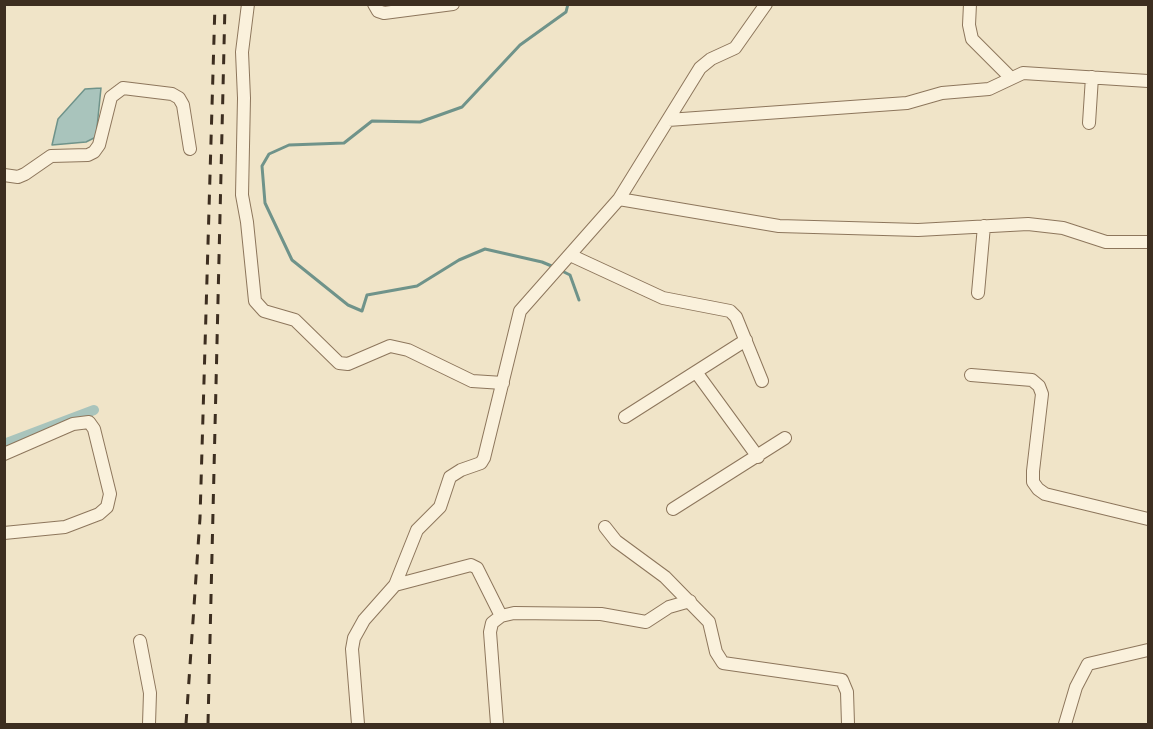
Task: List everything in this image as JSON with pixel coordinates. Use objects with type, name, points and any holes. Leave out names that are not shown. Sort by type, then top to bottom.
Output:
[{"type":"street","points":[[249,4],[242,52],[244,98],[242,195],[248,222],[255,301],[264,311],[295,320],[339,363],[348,364],[390,346],[408,351],[472,381],[503,383]]},
{"type":"street","points":[[374,4],[378,11],[384,13],[453,4]]},
{"type":"street","points":[[358,724],[352,649],[354,638],[364,620],[396,585],[417,530],[440,507],[450,477],[461,470],[481,463],[484,458],[520,311],[556,273],[619,199],[700,68],[711,59],[735,48],[765,4]]},
{"type":"street","points":[[970,4],[969,25],[972,39],[1011,78]]},
{"type":"street","points":[[668,120],[907,103],[942,93],[989,89],[1023,74],[1149,81]]},
{"type":"street","points":[[1089,123],[1092,77]]},
{"type":"street","points":[[4,175],[18,177],[51,156],[88,155],[94,152],[99,145],[111,98],[123,88],[172,94],[179,98],[183,105],[190,150]]},
{"type":"street","points":[[619,199],[798,228],[918,230],[1048,225],[1106,242],[1149,242]]},
{"type":"street","points":[[978,293],[984,226]]},
{"type":"street","points":[[569,257],[663,298],[730,311],[736,317],[762,381]]},
{"type":"street","points":[[625,417],[746,340]]},
{"type":"street","points":[[696,372],[758,457]]},
{"type":"street","points":[[971,375],[1032,380],[1039,386],[1042,394],[1033,482],[1038,489],[1045,494],[1149,519]]},
{"type":"street","points":[[4,454],[73,424],[89,422],[94,429],[110,494],[107,507],[99,514],[65,527],[4,533]]},
{"type":"street","points":[[673,509],[785,438]]},
{"type":"street","points":[[605,527],[616,541],[666,577],[709,622],[716,652],[723,663],[842,680],[847,692],[848,724]]},
{"type":"street","points":[[396,585],[471,565],[477,568],[501,616]]},
{"type":"street","points":[[497,724],[490,632],[492,623],[501,616],[514,613],[601,614],[646,622],[669,608],[690,602]]},
{"type":"street","points":[[140,641],[150,693],[149,724]]},
{"type":"street","points":[[1065,724],[1076,687],[1088,664],[1149,650]]},
{"type":"water","points":[[101,88],[96,137],[86,142],[52,145],[58,119],[85,89]]},
{"type":"waterway","points":[[554,267],[542,262],[485,249],[459,260],[417,286],[367,295],[362,311],[348,305],[292,260],[265,203],[262,166],[269,154],[289,145],[344,143],[372,121],[420,122],[462,107],[520,45],[566,12],[568,4]]},
{"type":"waterway","points":[[560,270],[570,275],[579,300]]},
{"type":"waterway","points":[[4,444],[94,410]]},
{"type":"railway","points":[[186,724],[200,518],[215,4]]},
{"type":"railway","points":[[208,724],[225,4]]}]
